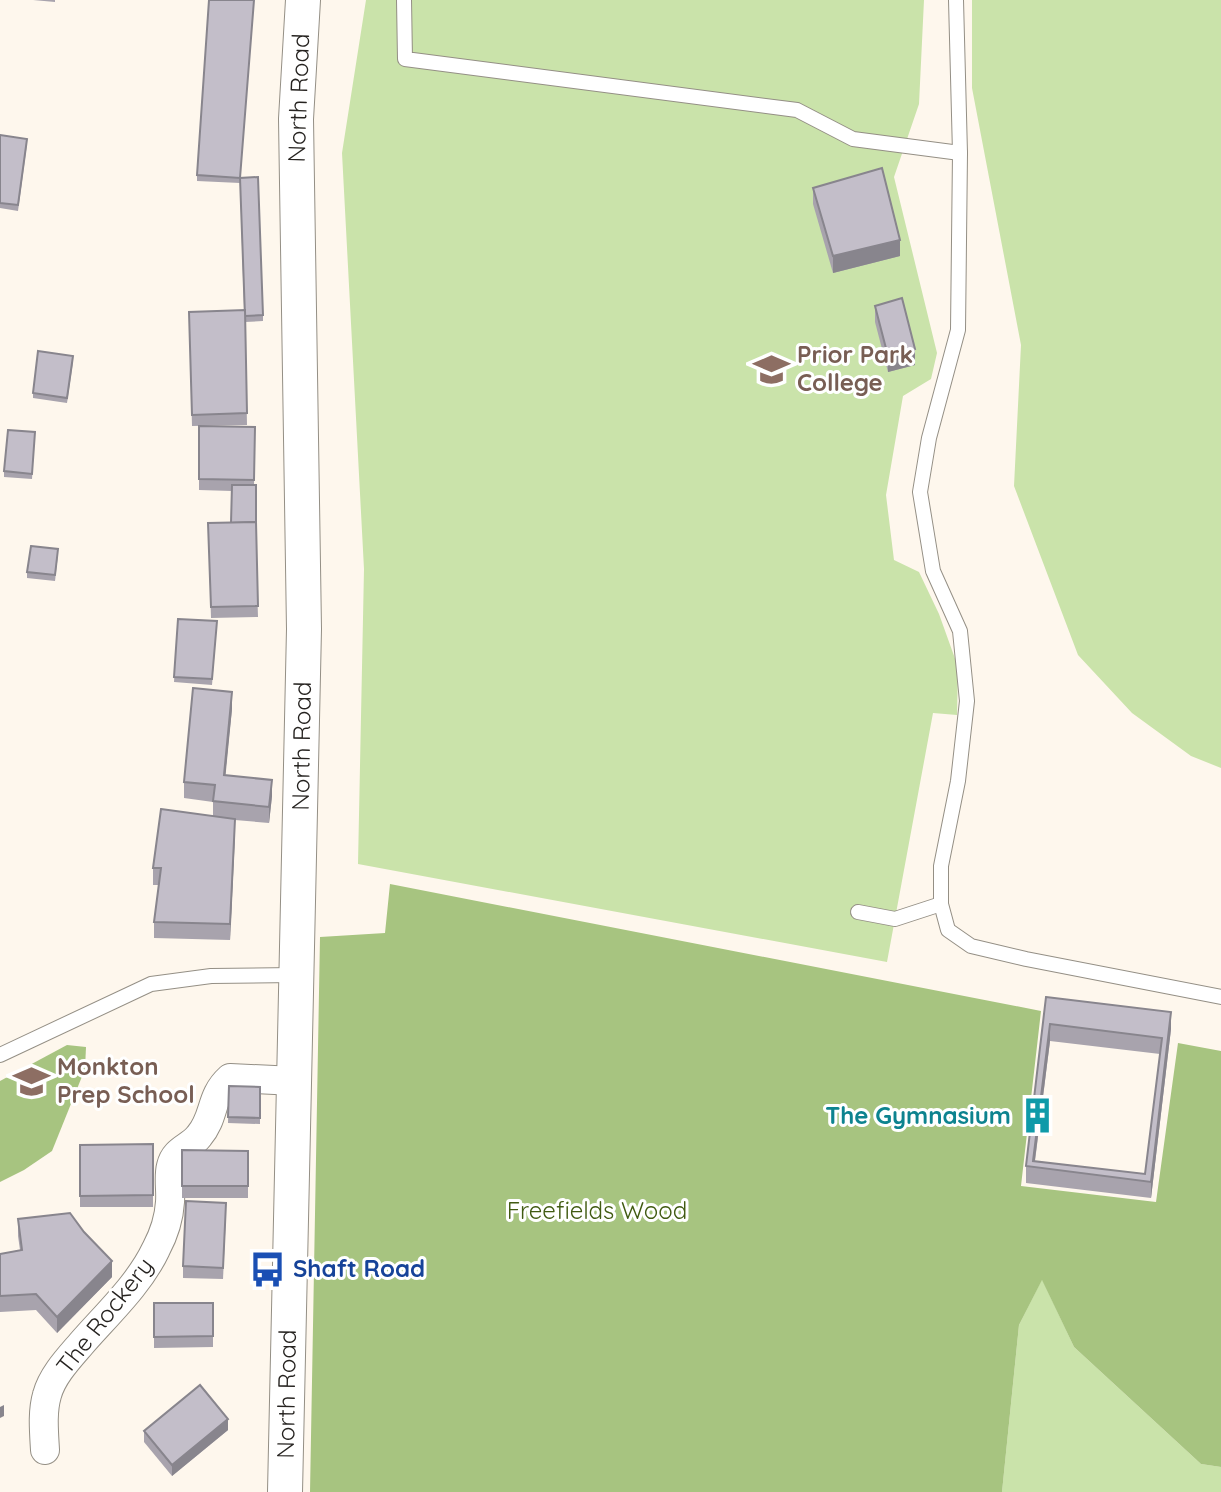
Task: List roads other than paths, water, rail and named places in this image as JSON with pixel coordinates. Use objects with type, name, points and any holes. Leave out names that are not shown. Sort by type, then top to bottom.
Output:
[{"type":"street","name":"North Road","points":[[285,1492],[304,629],[296,119],[303,0]]},
{"type":"street","name":"The Rockery","points":[[45,1450],[47,1393],[63,1365],[140,1276],[156,1250],[167,1225],[171,1167],[175,1155],[197,1139],[207,1125],[219,1088],[230,1078],[295,1081]]},
{"type":"lane","points":[[404,0],[405,59],[797,110],[853,139],[960,153]]},
{"type":"lane","points":[[956,0],[960,153],[958,330],[929,438],[920,492],[933,571],[960,631],[967,701],[958,781],[941,866],[941,904],[948,930],[971,946],[1221,997]]},
{"type":"lane","points":[[858,912],[895,919],[941,904]]},
{"type":"lane","points":[[0,1055],[151,984],[211,976],[297,975]]},
{"type":"place","name":"Prior Park College","points":[[771,369]]},
{"type":"place","name":"Monkton Prep School","points":[[31,1081]]},
{"type":"place","name":"The Gymnasium","points":[[1037,1116]]},
{"type":"place","name":"Shaft Road","points":[[267,1269]]},
{"type":"park label","name":"Freefields Wood","points":[[597,1211]]}]
